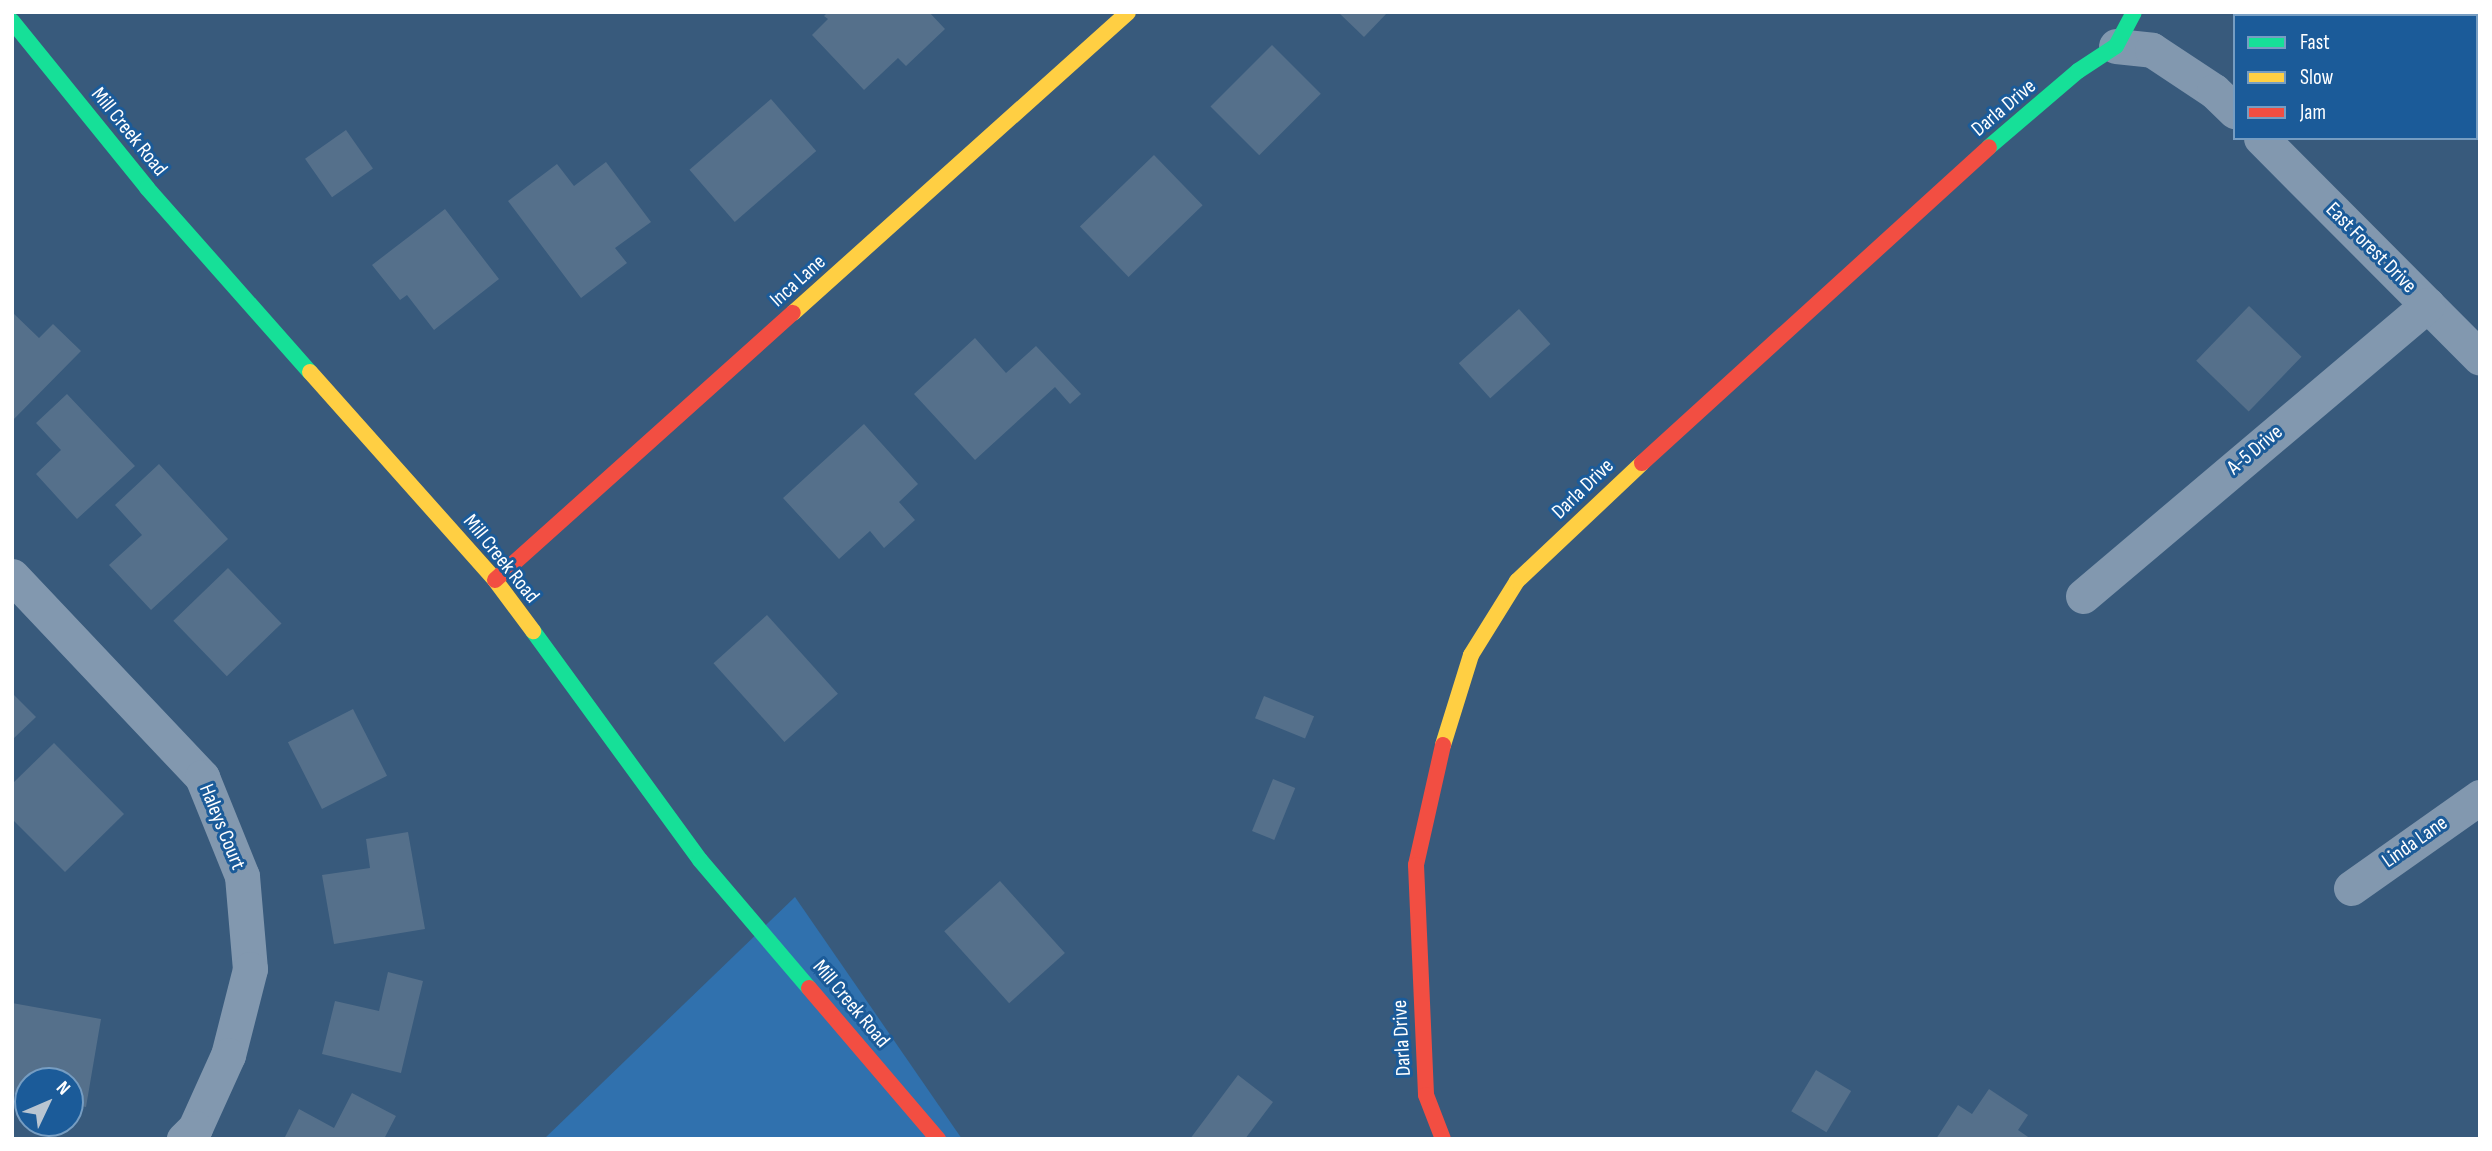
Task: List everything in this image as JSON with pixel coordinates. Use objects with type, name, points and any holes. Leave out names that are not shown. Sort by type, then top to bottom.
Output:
[{"type":"street","name":"Inca Lane","points":[[495,580],[1128,12]]},
{"type":"street","points":[[2134,12],[2116,46],[2152,50],[2214,91],[2233,109]]},
{"type":"street","name":"Mill Creek Road","points":[[12,21],[147,188],[495,580],[700,860],[938,1139]]},
{"type":"street","name":"Darla Drive","points":[[1443,1139],[1426,1095],[1416,865],[1433,777],[1471,655],[1517,581],[1616,486],[2008,130],[2078,71],[2116,46]]},
{"type":"street","name":"East Forest Drive","points":[[2263,140],[2480,358]]},
{"type":"street","name":"A-5 Drive","points":[[2083,596],[2427,305]]},
{"type":"street","name":"Haleys Court","points":[[12,576],[202,777],[242,876],[250,970],[228,1055],[195,1128],[184,1139]]},
{"type":"street","name":"Linda Lane","points":[[2351,888],[2480,797]]},
{"type":"shaded area","points":[[795,897],[962,1139],[544,1139]]},
{"type":"building","points":[[828,12],[929,12],[945,29],[906,66],[898,58],[864,90],[812,35],[828,19],[824,16]]},
{"type":"building","points":[[1338,12],[1388,12],[1364,37]]},
{"type":"building","points":[[2340,12],[2444,12],[2390,14],[2338,14]]},
{"type":"building","points":[[1272,45],[1321,94],[1259,155],[1210,107]]},
{"type":"building","points":[[771,99],[816,151],[735,222],[689,170]]},
{"type":"building","points":[[346,130],[373,169],[332,197],[305,159]]},
{"type":"building","points":[[1154,155],[1203,205],[1129,277],[1080,227]]},
{"type":"building","points":[[606,162],[651,222],[615,248],[627,263],[581,298],[508,201],[557,164],[574,186]]},
{"type":"building","points":[[445,209],[499,279],[434,330],[407,295],[400,300],[372,265]]},
{"type":"building","points":[[2249,306],[2302,357],[2249,411],[2196,361]]},
{"type":"building","points":[[1519,309],[1550,344],[1490,398],[1459,363]]},
{"type":"building","points":[[12,312],[39,338],[53,324],[81,351],[12,421]]},
{"type":"building","points":[[975,338],[1006,373],[1036,346],[1081,394],[1070,404],[1055,387],[975,460],[914,394]]},
{"type":"building","points":[[67,394],[135,466],[77,519],[36,474],[61,450],[36,423]]},
{"type":"building","points":[[864,424],[918,484],[899,502],[915,520],[884,548],[870,531],[839,559],[783,498]]},
{"type":"building","points":[[159,464],[228,539],[151,610],[109,565],[142,535],[115,505]]},
{"type":"building","points":[[228,568],[281,623],[227,676],[173,621]]},
{"type":"building","points":[[767,615],[838,694],[784,742],[713,663]]},
{"type":"building","points":[[12,693],[36,717],[12,740]]},
{"type":"building","points":[[1264,696],[1314,716],[1305,738],[1255,718]]},
{"type":"building","points":[[353,709],[387,776],[322,809],[288,742]]},
{"type":"building","points":[[54,743],[124,814],[65,872],[12,819],[12,784]]},
{"type":"building","points":[[1273,779],[1295,788],[1274,840],[1252,831]]},
{"type":"building","points":[[408,832],[425,929],[334,944],[322,875],[370,868],[366,839]]},
{"type":"building","points":[[1000,881],[1065,953],[1009,1003],[944,931]]},
{"type":"building","points":[[388,972],[423,981],[401,1073],[322,1054],[335,1001],[379,1011]]},
{"type":"building","points":[[12,1003],[101,1019],[86,1107],[84,1067],[14,1067],[12,1094]]},
{"type":"building","points":[[1816,1070],[1851,1091],[1826,1132],[1791,1111]]},
{"type":"building","points":[[1238,1075],[1273,1102],[1245,1139],[1190,1139]]},
{"type":"building","points":[[1989,1089],[2028,1115],[2018,1130],[2031,1139],[1936,1139],[1958,1105],[1972,1114]]},
{"type":"building","points":[[352,1093],[396,1116],[384,1139],[284,1139],[299,1109],[334,1128]]},
{"type":"traffic: fast","points":[[1989,147],[2078,71],[2116,46],[2134,12]]},
{"type":"traffic: fast","points":[[12,21],[147,188],[310,372]]},
{"type":"traffic: fast","points":[[533,631],[700,860],[809,988]]},
{"type":"traffic: slow","points":[[793,313],[1128,12]]},
{"type":"traffic: slow","points":[[310,372],[495,580],[533,631]]},
{"type":"traffic: slow","points":[[1443,745],[1471,655],[1517,581],[1642,463]]},
{"type":"traffic: jam","points":[[1642,463],[1989,147]]},
{"type":"traffic: jam","points":[[495,580],[793,313]]},
{"type":"traffic: jam","points":[[1443,745],[1416,865],[1426,1095],[1443,1139]]},
{"type":"traffic: jam","points":[[809,988],[938,1139]]}]
